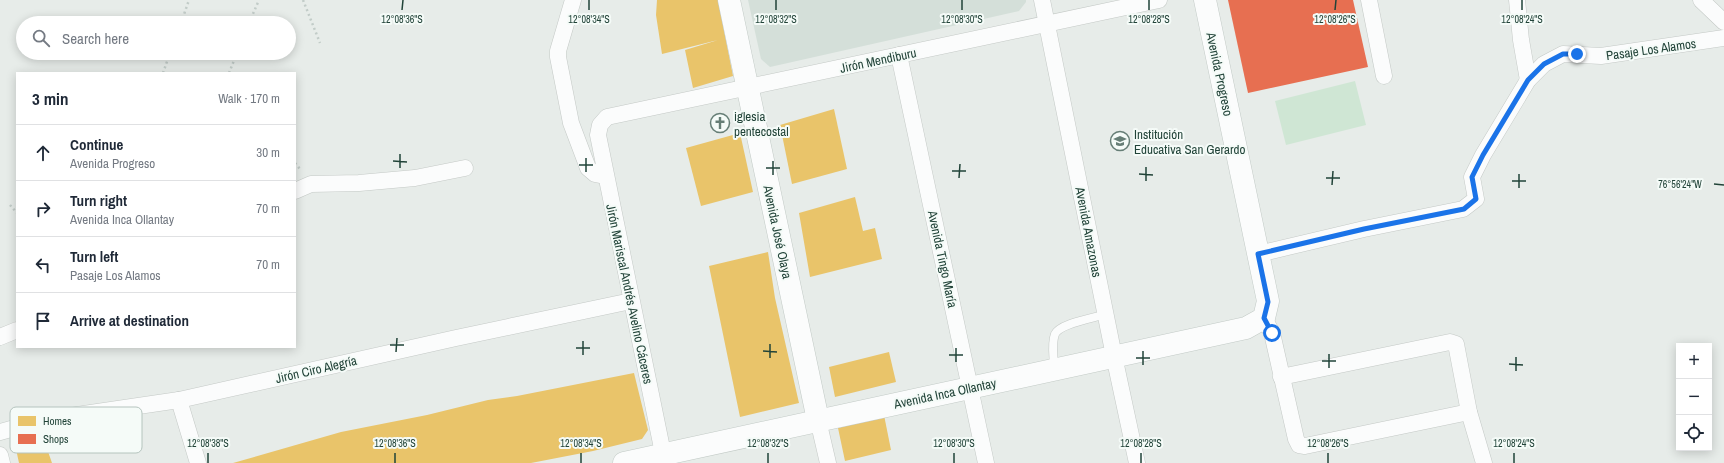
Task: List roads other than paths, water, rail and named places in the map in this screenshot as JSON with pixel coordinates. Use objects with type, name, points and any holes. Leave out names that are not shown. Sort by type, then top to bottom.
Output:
[{"type":"street","points":[[573,0],[558,52],[558,57],[571,123],[588,168],[595,174],[605,176]]},
{"type":"street","name":"Avenida José Olaya","points":[[729,0],[828,463]]},
{"type":"street","name":"Avenida Amazonas","points":[[1042,0],[1137,463]]},
{"type":"street","name":"Jirón Mendiburu","points":[[600,125],[607,117],[1159,0]]},
{"type":"street","name":"Avenida Progreso","points":[[1205,0],[1268,302],[1264,318]]},
{"type":"street","points":[[1369,0],[1384,76]]},
{"type":"street","points":[[1517,0],[1520,40],[1528,80]]},
{"type":"street","points":[[1701,0],[1724,22]]},
{"type":"street","name":"Pasaje Los Alamos","points":[[1258,254],[1364,229],[1464,209],[1476,199],[1472,177],[1483,155],[1528,80],[1544,64],[1563,54],[1600,56],[1724,38]]},
{"type":"street","name":"Avenida Tingo María","points":[[899,55],[986,463]]},
{"type":"street","name":"Jirón Mariscal Andrés Avelino Cáceres","points":[[600,125],[598,135],[605,176],[664,459]]},
{"type":"street","points":[[296,192],[311,184],[359,183],[415,178],[465,168]]},
{"type":"street","name":"Jirón Ciro Alegría","points":[[131,407],[179,400],[456,338],[631,301]]},
{"type":"street","points":[[1264,318],[1272,333],[1280,377],[1299,446],[1469,412]]},
{"type":"street","name":"Avenida Inca Ollantay","points":[[624,463],[664,459],[818,420],[1246,328],[1264,318]]},
{"type":"street","points":[[0,337],[16,330]]},
{"type":"street","points":[[1280,377],[1450,342],[1456,344],[1469,412],[1484,463]]},
{"type":"street","points":[[179,400],[198,463]]},
{"type":"street","name":"Jirón Ciro Alegría","points":[[0,432],[10,429]]},
{"type":"street","points":[[0,455],[2,463]]},
{"type":"lane","points":[[1054,369],[1053,343],[1055,334],[1061,327],[1106,314]]},
{"type":"place","name":"iglesia pentecostal","points":[[720,123]]},
{"type":"place","name":"Institución Educativa San Gerardo","points":[[1120,141]]}]
